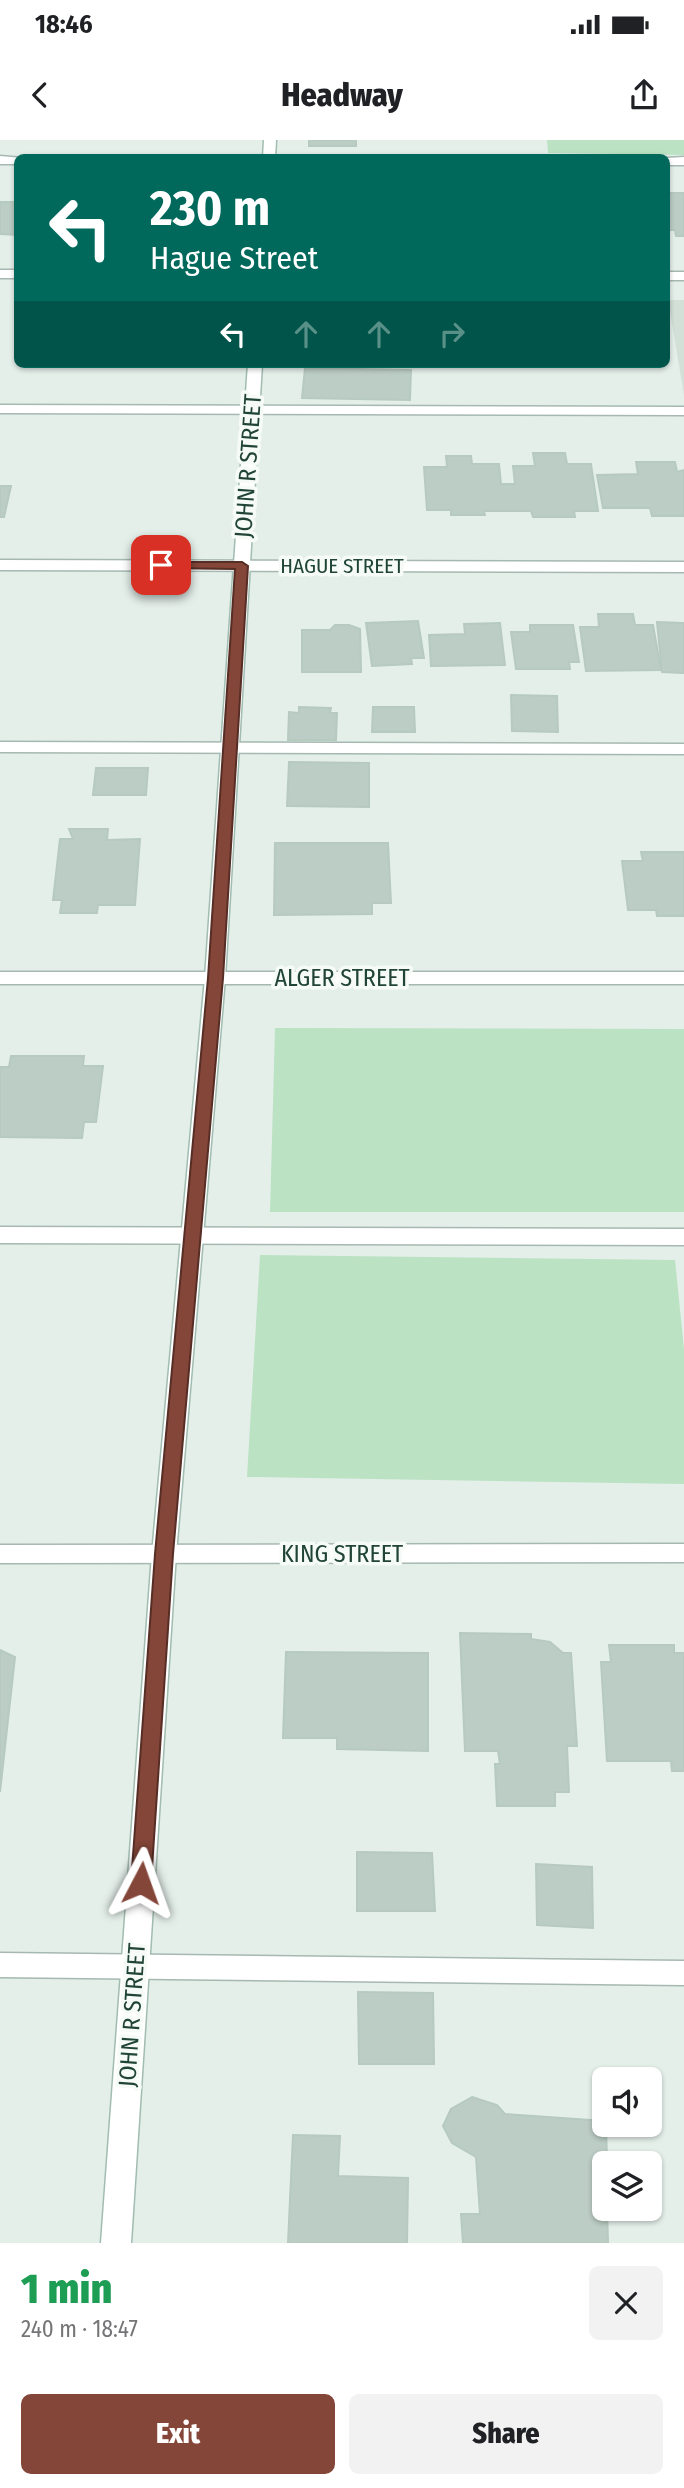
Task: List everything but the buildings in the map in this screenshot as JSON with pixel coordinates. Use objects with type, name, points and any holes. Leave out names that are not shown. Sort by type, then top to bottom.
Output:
[{"type":"street","name":"JOHN R STREET","points":[[116,2243],[164,1554],[215,978],[256,368]]},
{"type":"street","points":[[0,410],[684,411]]},
{"type":"street","name":"HAGUE STREET","points":[[0,565],[684,567]]},
{"type":"street","points":[[0,747],[684,749]]},
{"type":"street","name":"ALGER STREET","points":[[0,978],[684,978]]},
{"type":"street","points":[[0,1235],[684,1237]]},
{"type":"street","name":"KING STREET","points":[[0,1554],[684,1553]]},
{"type":"street","points":[[0,1965],[684,1973]]},
{"type":"shaded area","points":[[670,300],[684,300],[684,395],[670,312]]},
{"type":"green space","points":[[547,140],[684,140],[684,155],[548,153]]},
{"type":"green space","points":[[275,1028],[684,1029],[684,1212],[270,1212]]},
{"type":"green space","points":[[260,1255],[675,1260],[684,1349],[684,1484],[247,1477]]},
{"type":"route","points":[[141,1883],[164,1554],[215,978],[242,566],[161,565]]}]
